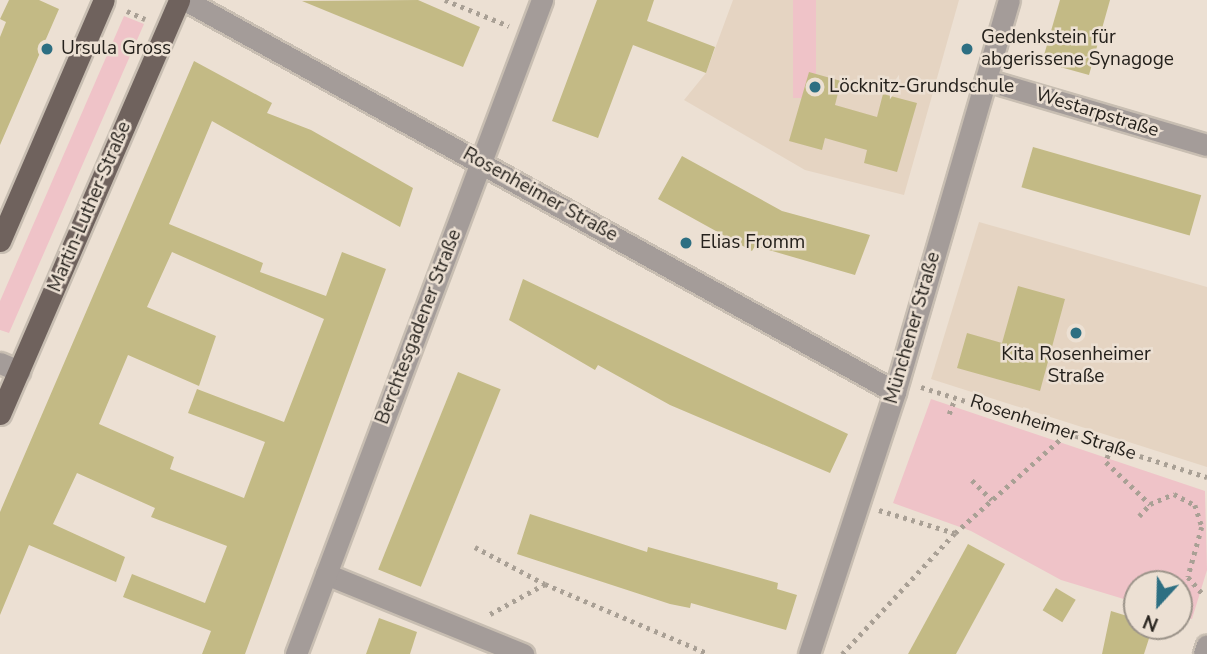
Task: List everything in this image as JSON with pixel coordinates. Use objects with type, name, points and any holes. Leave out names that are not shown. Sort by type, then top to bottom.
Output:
[{"type":"main road","points":[[0,241],[104,0]]},
{"type":"main road","name":"Martin-Luther-Straße","points":[[0,414],[9,367],[179,0]]},
{"type":"street","name":"Rosenheimer Straße","points":[[185,0],[896,386]]},
{"type":"street","name":"Berchtesgadener Straße","points":[[296,654],[542,0]]},
{"type":"street","name":"Münchener Straße","points":[[809,654],[896,386],[1009,0]]},
{"type":"street","name":"Westarpstraße","points":[[986,80],[1207,145]]},
{"type":"street","points":[[326,574],[523,654]]},
{"type":"street","points":[[1204,654],[1207,645]]},
{"type":"path","points":[[445,0],[510,27]]},
{"type":"path","points":[[127,11],[146,19]]},
{"type":"path","name":"Rosenheimer Straße","points":[[896,386],[955,398],[1207,477]]},
{"type":"path","points":[[949,414],[955,398]]},
{"type":"path","points":[[842,654],[955,533],[1067,433]]},
{"type":"path","points":[[1111,447],[1106,462],[1150,504]]},
{"type":"path","points":[[972,480],[992,500]]},
{"type":"path","points":[[1139,516],[1150,504],[1174,494],[1195,505],[1202,527],[1188,577],[1202,593]]},
{"type":"path","points":[[879,510],[955,533]]},
{"type":"path","points":[[475,547],[545,584],[709,654]]},
{"type":"path","points":[[484,617],[545,584]]},
{"type":"shaded area","name":"Löcknitz-Grundschule","points":[[733,0],[959,0],[904,195],[805,170],[684,100],[706,73]]},
{"type":"shaded area","points":[[793,0],[816,0],[816,98],[793,98]]},
{"type":"shaded area","points":[[124,16],[144,24],[9,333],[0,330],[0,301]]},
{"type":"shaded area","name":"Kita Rosenheimer Straße","points":[[979,222],[1207,287],[1207,467],[931,379]]},
{"type":"shaded area","points":[[931,399],[1205,491],[1207,570],[1193,616],[1193,570],[1123,570],[1123,599],[1061,580],[971,531],[893,503]]},
{"type":"building","points":[[9,0],[39,0],[59,9],[0,145],[0,37],[6,22],[0,19]]},
{"type":"building","points":[[418,0],[480,27],[463,67],[302,1]]},
{"type":"building","points":[[597,0],[654,0],[647,21],[715,47],[706,73],[633,45],[598,138],[552,121]]},
{"type":"building","points":[[1060,0],[1110,0],[1089,75],[1042,62]]},
{"type":"building","points":[[194,61],[272,103],[267,113],[311,130],[413,188],[400,227],[212,121],[169,224],[263,263],[260,272],[326,296],[342,252],[386,269],[245,654],[202,654],[211,631],[123,597],[132,574],[205,603],[227,546],[151,517],[155,508],[77,473],[53,524],[125,557],[116,582],[29,545],[0,615],[0,512]],"holes":[[[172,252],[324,319],[284,422],[197,389],[188,413],[265,442],[244,498],[170,469],[174,457],[99,424],[128,355],[199,386],[216,336],[147,307]]]},
{"type":"building","points":[[809,72],[841,81],[835,105],[877,117],[883,94],[917,103],[897,172],[864,163],[867,150],[825,138],[822,150],[789,141]]},
{"type":"building","points":[[1033,147],[1201,195],[1190,236],[1021,187]]},
{"type":"building","points":[[682,156],[782,211],[870,235],[855,275],[755,246],[752,251],[658,199]]},
{"type":"building","points":[[523,279],[848,434],[830,473],[670,405],[598,365],[595,370],[509,320]]},
{"type":"building","points":[[1018,286],[1065,299],[1040,391],[957,368],[967,333],[1002,343]]},
{"type":"building","points":[[458,372],[501,389],[421,587],[378,569]]},
{"type":"building","points":[[530,514],[647,552],[648,547],[778,583],[777,589],[797,595],[786,630],[691,603],[690,608],[670,604],[517,554]]},
{"type":"building","points":[[968,544],[1005,564],[956,654],[908,654]]},
{"type":"building","points":[[1056,588],[1076,600],[1062,622],[1043,610]]},
{"type":"building","points":[[1111,611],[1123,615],[1123,640],[1148,640],[1144,654],[1102,654]]},
{"type":"building","points":[[379,618],[417,632],[410,654],[366,654]]},
{"type":"place","name":"Ursula Gross","points":[[47,49]]},
{"type":"place","name":"Gedenkstein für abgerissene Synagoge","points":[[967,49]]},
{"type":"place","name":"Löcknitz-Grundschule","points":[[815,87]]},
{"type":"place","name":"Elias Fromm","points":[[686,243]]},
{"type":"place","name":"Kita Rosenheimer Straße","points":[[1076,333]]}]
